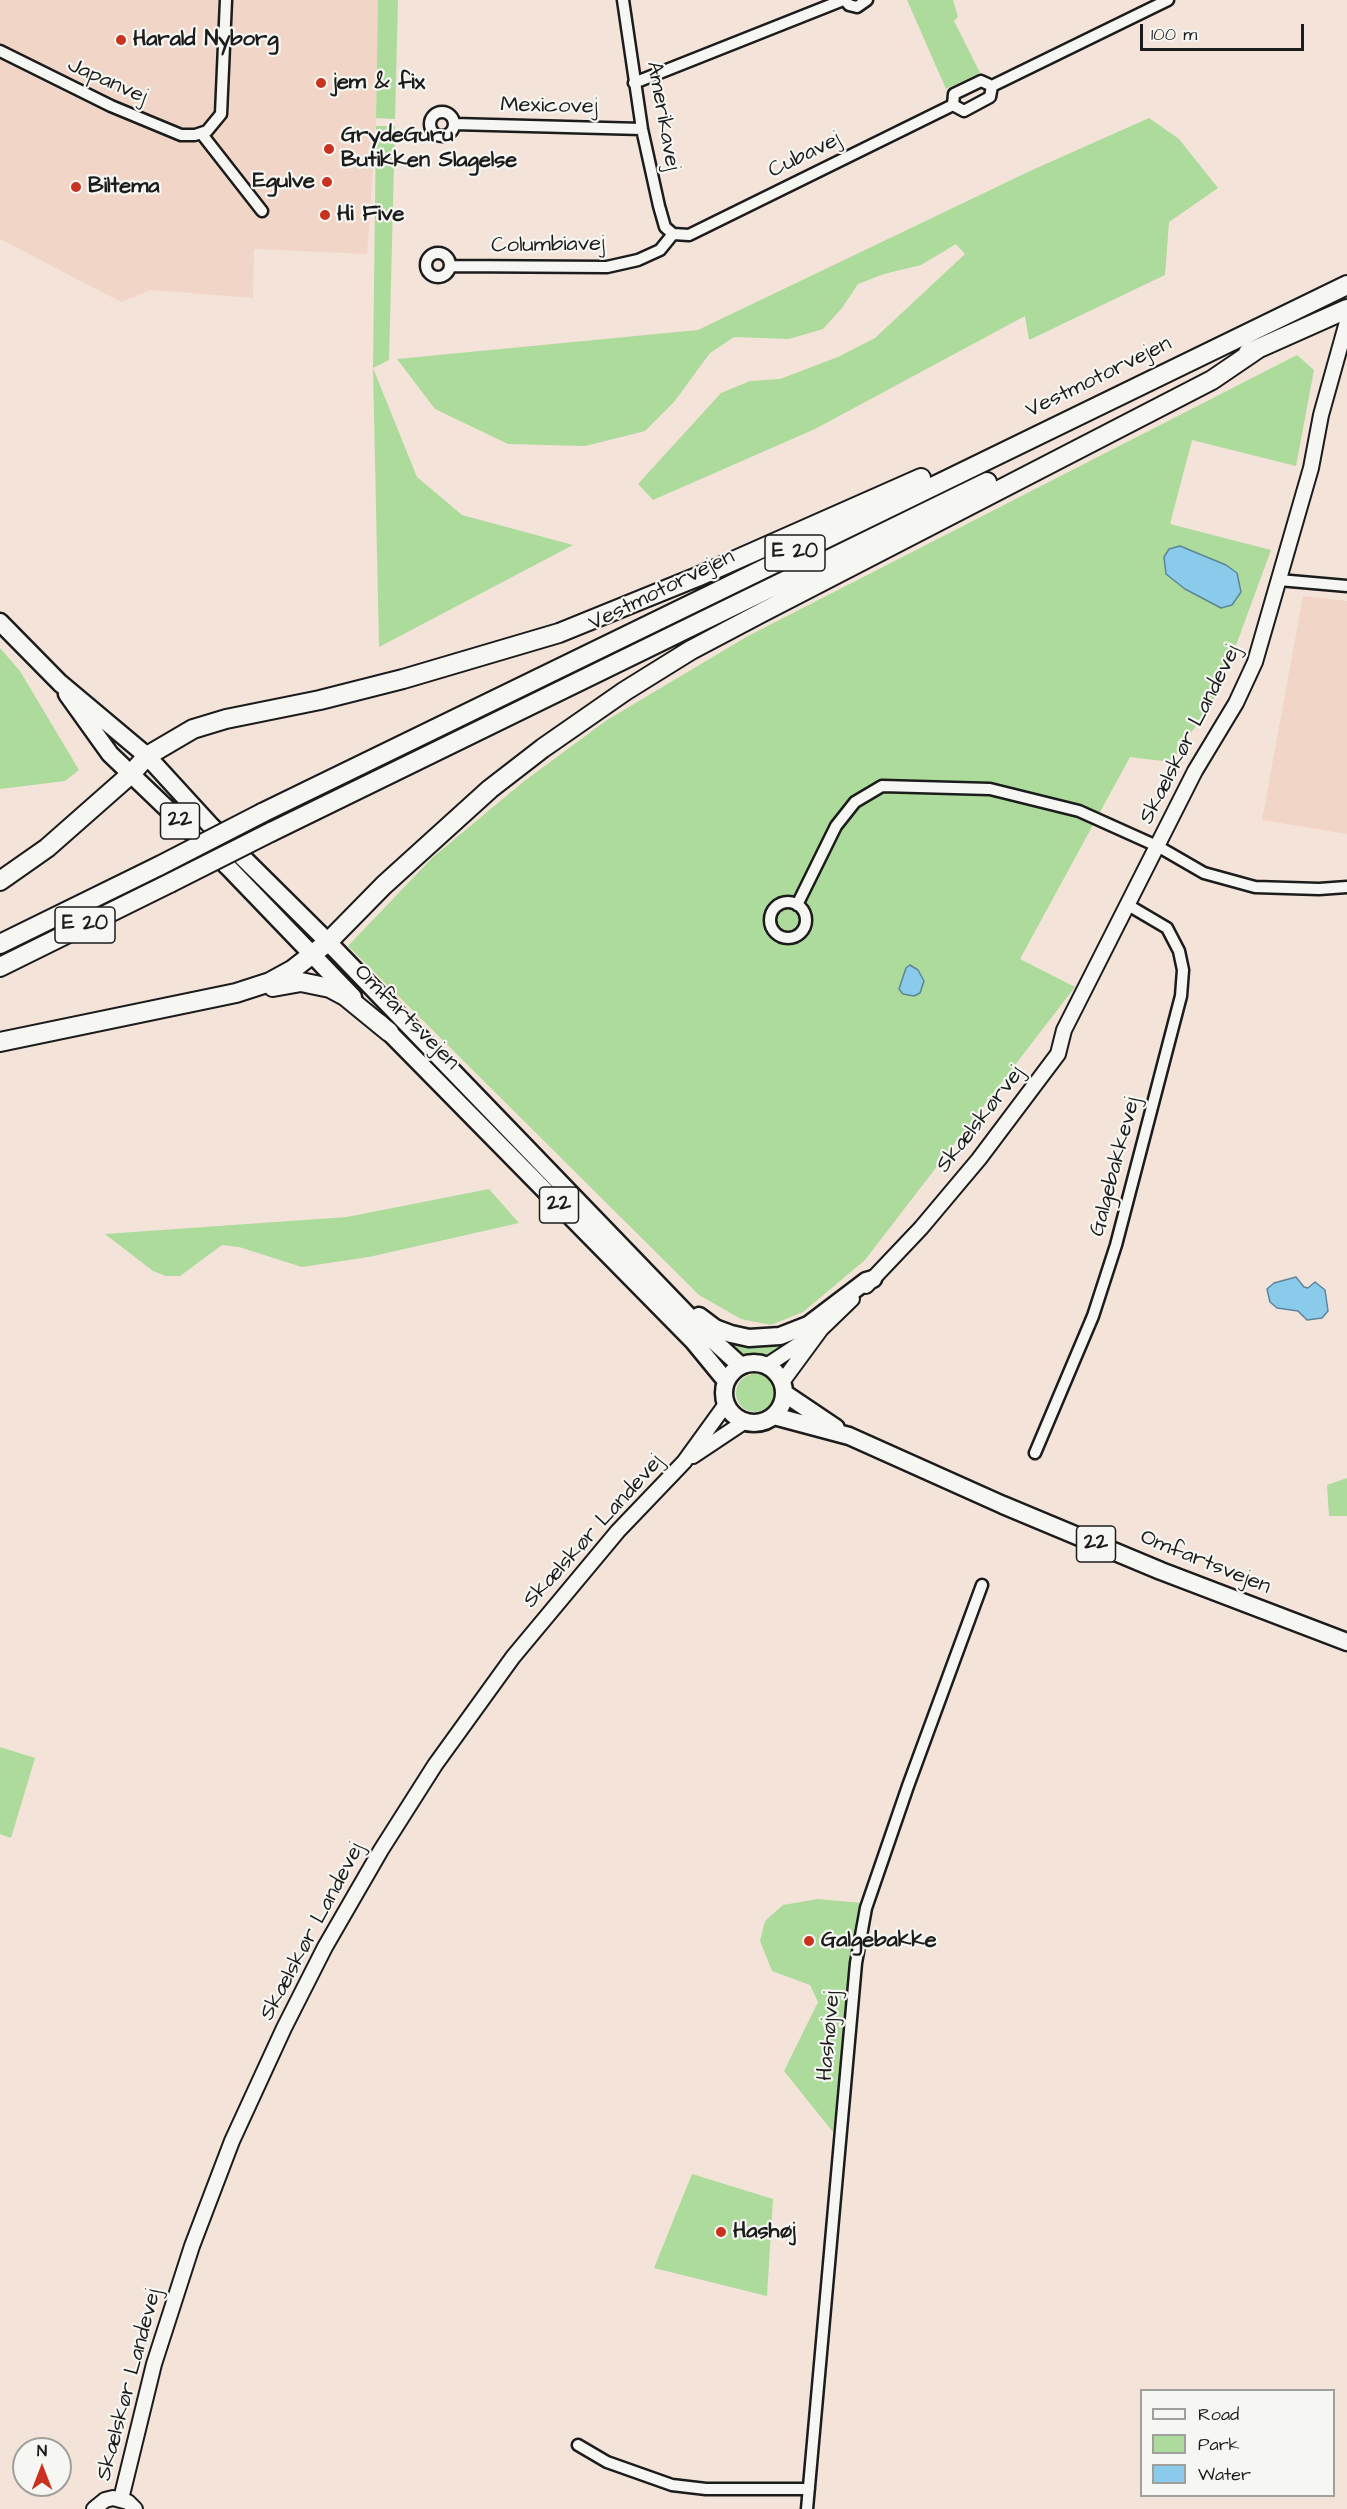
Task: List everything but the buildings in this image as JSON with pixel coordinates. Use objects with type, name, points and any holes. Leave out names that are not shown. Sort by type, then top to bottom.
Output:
[{"type":"highway","name":"Vestmotorvejen","points":[[0,944],[262,813],[1347,285]]},
{"type":"highway","name":"Vestmotorvejen","points":[[0,968],[272,832],[1259,348],[1347,309]]},
{"type":"highway","points":[[0,1042],[236,993],[270,982],[312,956],[328,942],[384,885],[490,789],[543,748],[626,691],[691,650],[1212,380],[1259,348]]},
{"type":"highway","points":[[0,881],[47,848],[131,774],[147,756],[193,729],[226,718],[320,700],[403,679],[569,629],[697,577],[1037,425],[1089,409]]},
{"type":"highway","points":[[168,1007],[233,1000],[288,982],[315,983],[345,996],[389,1032]]},
{"type":"main road","name":"Skælskør Landevej","points":[[1128,905],[1195,771],[1236,703],[1255,662],[1311,466],[1327,427],[1336,367],[1347,322]]},
{"type":"main road","name":"Omfartsvejen","points":[[0,622],[60,683],[147,756],[211,826],[328,942],[705,1333],[741,1366]]},
{"type":"main road","name":"Omfartsvejen","points":[[60,683],[84,721],[131,774],[229,868],[312,956],[694,1342],[726,1381]]},
{"type":"main road","points":[[131,774],[148,775],[156,780],[211,826]]},
{"type":"main road","points":[[229,868],[301,935],[328,942]]},
{"type":"main road","name":"Skælskørvej","points":[[766,1366],[821,1329],[873,1279],[979,1159],[1058,1054],[1064,1030],[1128,905]]},
{"type":"main road","points":[[642,1266],[715,1328],[749,1338],[764,1338],[794,1332],[823,1315],[866,1281],[873,1279]]},
{"type":"main road","name":"Skælskørvej","points":[[783,1387],[821,1329]]},
{"type":"main road","points":[[744,1422],[730,1412],[726,1404],[726,1381],[741,1366],[750,1363],[766,1366]]},
{"type":"main road","name":"22","points":[[766,1366],[783,1387]]},
{"type":"main road","name":"Omfartsvejen","points":[[783,1387],[849,1437]]},
{"type":"main road","points":[[774,1416],[783,1401],[783,1387]]},
{"type":"main road","name":"Skælskør Landevej","points":[[121,2499],[154,2364],[192,2246],[232,2141],[284,2028],[325,1947],[381,1850],[435,1765],[513,1657],[618,1531],[684,1462],[726,1404]]},
{"type":"main road","name":"Omfartsvejen","points":[[774,1416],[849,1437],[1151,1567],[1347,1642]]},
{"type":"main road","name":"22","points":[[744,1422],[760,1423],[774,1416]]},
{"type":"main road","name":"Skælskør Landevej","points":[[684,1462],[744,1422]]},
{"type":"main road","points":[[94,2509],[105,2500],[121,2499],[135,2509]]},
{"type":"street","points":[[226,0],[223,106],[215,124],[201,133],[262,211]]},
{"type":"street","name":"Amerikavej","points":[[623,0],[642,129],[665,227],[673,234]]},
{"type":"street","points":[[634,83],[844,0],[856,7],[867,0]]},
{"type":"street","points":[[992,86],[1168,0]]},
{"type":"street","name":"Japanvej","points":[[0,51],[111,106],[181,135],[201,133]]},
{"type":"street","name":"Cubavej","points":[[981,81],[992,86],[990,97],[977,105],[964,111],[953,105],[954,94],[968,87],[981,81]]},
{"type":"street","name":"Cubavej","points":[[673,234],[689,236],[953,105]]},
{"type":"street","name":"Mexicovej","points":[[454,124],[642,129]]},
{"type":"street","name":"Columbiavej","points":[[450,266],[607,267],[638,260],[660,250],[673,234]]},
{"type":"street","points":[[1279,580],[1347,586]]},
{"type":"street","points":[[797,904],[836,826],[855,802],[882,786],[990,789],[1079,811],[1159,847],[1204,873],[1255,887],[1319,890],[1347,887]]},
{"type":"street","name":"Galgebakkevej","points":[[1035,1453],[1093,1316],[1116,1245],[1181,996],[1183,970],[1179,951],[1167,928],[1128,905]]},
{"type":"street","name":"Hashøjvej","points":[[807,2509],[856,1963],[866,1908],[908,1786],[982,1586]]},
{"type":"street","points":[[578,2445],[607,2462],[672,2485],[706,2489],[809,2490]]},
{"type":"shaded area","points":[[0,0],[378,0],[376,126],[367,254],[254,249],[253,298],[151,290],[121,302],[0,239]]},
{"type":"shaded area","points":[[1303,596],[1347,601],[1347,834],[1262,820]]},
{"type":"green space","points":[[378,0],[398,0],[395,119],[376,118]]},
{"type":"green space","points":[[907,0],[953,0],[958,17],[954,21],[980,73],[946,89]]},
{"type":"green space","points":[[1149,118],[1179,139],[1218,188],[1169,222],[1165,275],[1029,340],[1025,316],[815,429],[653,500],[638,484],[721,393],[750,381],[780,379],[838,357],[875,338],[965,254],[956,244],[921,265],[884,274],[858,284],[842,308],[823,329],[789,339],[734,337],[710,353],[674,402],[645,431],[585,446],[508,444],[435,409],[397,359],[698,330],[1030,171]]},
{"type":"green space","points":[[376,126],[395,126],[389,360],[373,368]]},
{"type":"green space","points":[[1297,355],[1314,370],[1296,466],[1192,440],[1170,524],[1271,550],[1220,689],[1171,762],[1130,757],[1020,959],[1075,987],[865,1260],[803,1312],[771,1325],[741,1319],[699,1295],[348,946],[432,858],[523,782],[607,720],[748,636]]},
{"type":"green space","points":[[373,368],[417,477],[462,515],[573,545],[379,647]]},
{"type":"green space","points":[[0,648],[20,671],[79,770],[65,781],[0,789]]},
{"type":"green space","points":[[489,1189],[519,1223],[369,1257],[302,1267],[239,1247],[222,1245],[180,1276],[166,1276],[153,1271],[105,1234],[347,1217]]},
{"type":"green space","points":[[713,1331],[801,1339],[777,1355],[742,1355],[733,1353]]},
{"type":"green space","points":[[755,1374],[769,1379],[774,1393],[769,1407],[755,1412],[741,1407],[736,1393],[741,1379]]},
{"type":"green space","points":[[1347,1478],[1347,1516],[1329,1516],[1327,1485]]},
{"type":"green space","points":[[0,1747],[35,1758],[11,1838],[0,1834]]},
{"type":"green space","points":[[818,1899],[862,1903],[833,2132],[784,2071],[818,2002],[810,1985],[772,1971],[760,1941],[765,1921],[783,1905]]},
{"type":"green space","points":[[692,2174],[773,2199],[767,2296],[654,2268]]},
{"type":"water","points":[[1180,546],[1226,565],[1237,573],[1241,592],[1232,605],[1221,608],[1185,589],[1166,574],[1164,557],[1169,549]]},
{"type":"water","points":[[910,965],[918,970],[924,981],[920,993],[914,996],[903,994],[899,989],[906,968]]},
{"type":"water","points":[[1296,1277],[1304,1287],[1308,1288],[1315,1282],[1325,1290],[1328,1311],[1322,1318],[1307,1320],[1298,1311],[1277,1308],[1270,1302],[1267,1289],[1274,1283]]},
{"type":"place","name":"Harald Nyborg","points":[[121,40]]},
{"type":"place","name":"jem & fix","points":[[321,83]]},
{"type":"place","name":"GrydeGuru Butikken Slagelse","points":[[329,149]]},
{"type":"place","name":"Egulve","points":[[327,182]]},
{"type":"place","name":"Biltema","points":[[76,187]]},
{"type":"place","name":"Hi Five","points":[[325,215]]},
{"type":"place","name":"Galgebakke","points":[[809,1941]]},
{"type":"place","name":"Hashøj","points":[[721,2232]]}]
